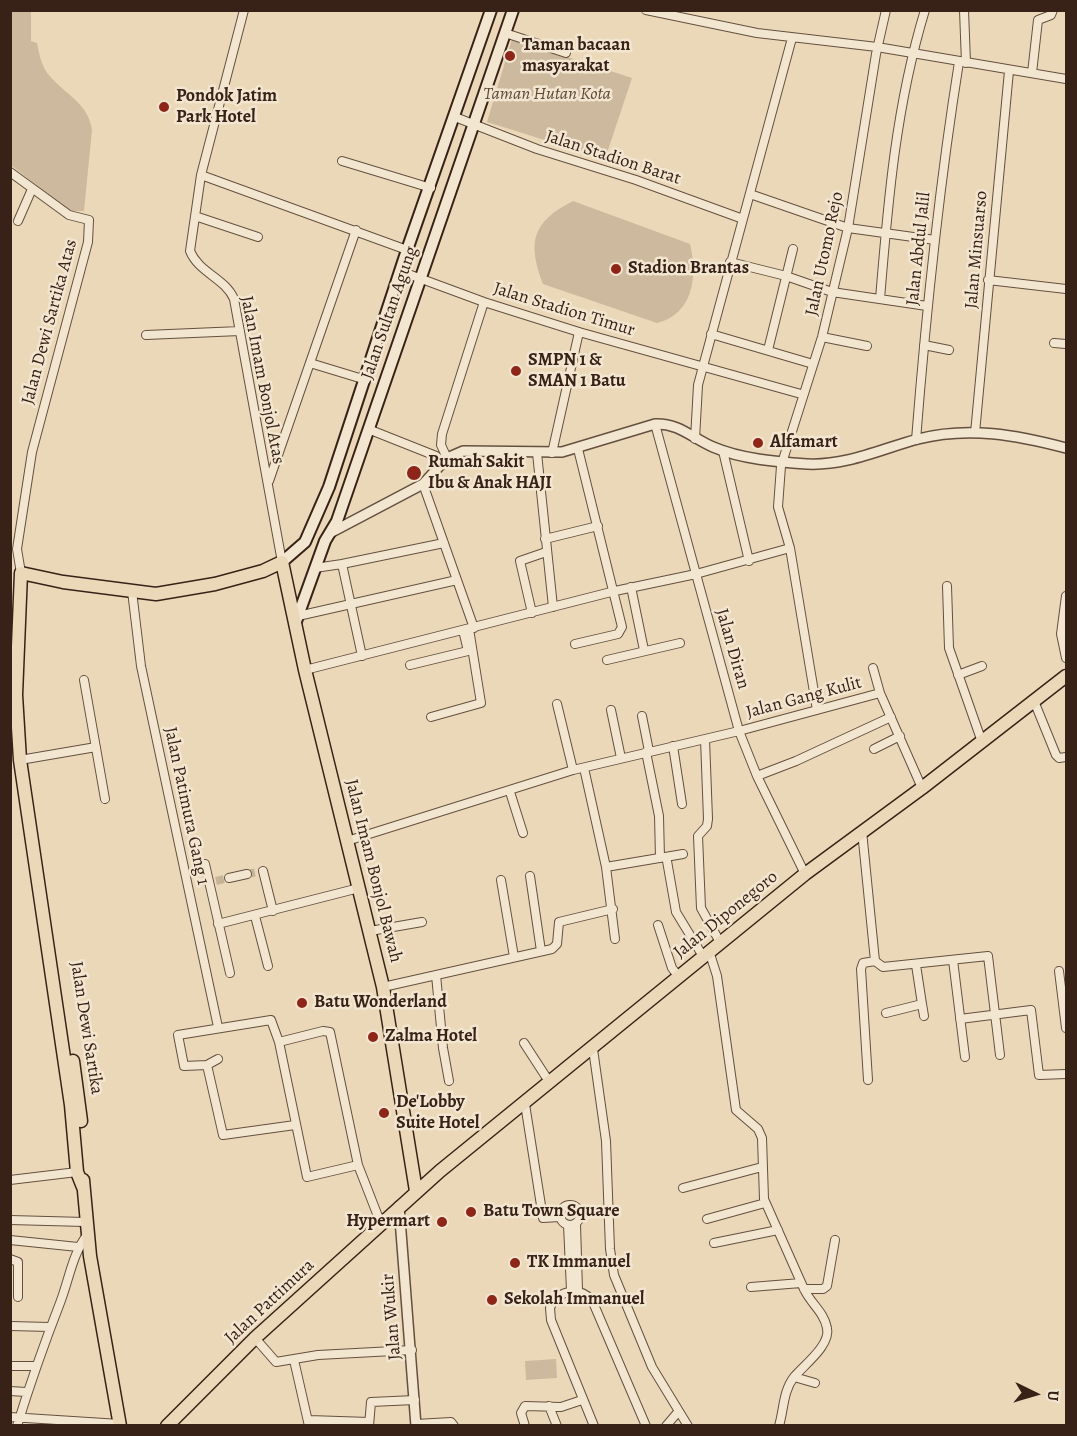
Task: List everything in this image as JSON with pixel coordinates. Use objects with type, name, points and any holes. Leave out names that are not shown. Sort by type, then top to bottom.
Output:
[{"type":"main road","name":"Jalan Sultan Agung","points":[[282,562],[298,549],[311,532],[345,443],[407,250],[431,188],[491,10]]},
{"type":"main road","name":"Jalan Sultan Agung","points":[[296,620],[361,449],[513,10]]},
{"type":"main road","points":[[345,443],[354,441],[361,449]]},
{"type":"main road","points":[[16,571],[63,582],[156,594],[173,593],[256,573],[282,562]]},
{"type":"main road","name":"Jalan Imam Bonjol Bawah","points":[[282,562],[305,670],[383,987],[416,1191]]},
{"type":"main road","name":"Jalan Dewi Sartika","points":[[16,571],[14,741],[20,760],[39,878],[38,899],[75,1104],[84,1166],[86,1229],[120,1425]]},
{"type":"main road","points":[[288,591],[297,598],[306,594]]},
{"type":"main road","name":"Jalan Diponegoro","points":[[399,1206],[805,874],[922,788],[1066,676]]},
{"type":"main road","name":"Jalan Dewi Sartika","points":[[75,1104],[77,1172],[83,1187]]},
{"type":"main road","name":"Jalan Pattimura","points":[[167,1425],[255,1338],[399,1206]]},
{"type":"street","name":"Jalan Imam Bonjol Atas","points":[[244,10],[201,175],[190,251],[202,270],[223,284],[232,294],[282,562]]},
{"type":"street","points":[[646,10],[792,38],[877,47],[1066,79]]},
{"type":"street","name":"Jalan Utomo Rejo","points":[[817,710],[790,548],[777,502],[782,461],[801,394],[822,337],[848,228],[877,47],[886,10]]},
{"type":"street","points":[[880,299],[895,137],[912,53],[925,10]]},
{"type":"street","name":"Jalan Abdul Jalil","points":[[916,440],[927,306],[945,151],[962,62],[964,10]]},
{"type":"street","points":[[1032,74],[1038,20],[1051,15],[1053,10]]},
{"type":"street","points":[[505,33],[566,53]]},
{"type":"street","points":[[695,439],[698,385],[792,38]]},
{"type":"street","name":"Jalan Minsuarso","points":[[975,433],[1009,71]]},
{"type":"street","name":"Jalan Stadion Barat","points":[[455,117],[537,149],[636,180],[743,219]]},
{"type":"street","points":[[342,161],[431,188]]},
{"type":"street","points":[[10,172],[32,189],[18,221]]},
{"type":"street","points":[[201,175],[407,250]]},
{"type":"street","name":"Jalan Dewi Sartika Atas","points":[[16,571],[17,549],[32,452],[88,242],[89,220],[69,215],[32,189]]},
{"type":"street","points":[[750,194],[848,228],[935,240]]},
{"type":"street","points":[[195,216],[258,237]]},
{"type":"street","points":[[267,485],[356,230]]},
{"type":"street","points":[[768,350],[793,249]]},
{"type":"street","points":[[730,262],[786,276],[832,292],[927,306]]},
{"type":"street","name":"Jalan Stadion Timur","points":[[400,271],[484,302],[579,332],[801,394]]},
{"type":"street","points":[[988,280],[1066,289]]},
{"type":"street","points":[[445,460],[441,445],[442,434],[484,302]]},
{"type":"street","points":[[146,335],[240,331]]},
{"type":"street","points":[[552,453],[579,332]]},
{"type":"street","points":[[711,334],[813,364]]},
{"type":"street","points":[[822,337],[867,346]]},
{"type":"street","points":[[1054,343],[1066,344]]},
{"type":"street","points":[[924,345],[949,350]]},
{"type":"street","points":[[310,363],[366,380]]},
{"type":"street","points":[[330,533],[423,484],[445,460],[472,449],[552,453],[578,449],[655,424],[668,423],[681,428],[695,439],[723,451],[782,461],[835,463],[916,440],[975,433],[1023,436],[1066,448]]},
{"type":"street","name":"Jalan Diran","points":[[655,424],[740,731],[756,776],[805,874]]},
{"type":"street","points":[[368,429],[445,460]]},
{"type":"street","points":[[575,644],[621,633],[615,591],[578,449]]},
{"type":"street","points":[[723,451],[749,561]]},
{"type":"street","points":[[537,453],[553,607]]},
{"type":"street","points":[[423,484],[456,580],[469,629],[481,703],[431,717]]},
{"type":"street","points":[[545,539],[598,526]]},
{"type":"street","points":[[315,568],[444,543]]},
{"type":"street","points":[[305,670],[615,591],[749,561],[790,548]]},
{"type":"street","points":[[532,612],[520,561],[546,552]]},
{"type":"street","points":[[342,564],[362,656]]},
{"type":"street","points":[[296,620],[456,580]]},
{"type":"street","points":[[947,586],[947,636],[982,742]]},
{"type":"street","points":[[631,588],[644,650]]},
{"type":"street","name":"Jalan Patimura Gang 1","points":[[132,591],[141,666],[218,1027]]},
{"type":"street","points":[[1066,596],[1061,634],[1066,658]]},
{"type":"street","points":[[410,665],[468,651],[469,629]]},
{"type":"street","points":[[606,660],[680,643]]},
{"type":"street","points":[[958,675],[982,666]]},
{"type":"street","points":[[873,668],[880,693]]},
{"type":"street","points":[[84,680],[105,799]]},
{"type":"street","name":"Jalan Gang Kulit","points":[[347,841],[510,792],[573,770],[740,731],[880,693],[922,788]]},
{"type":"street","points":[[1034,701],[1056,755],[1066,757]]},
{"type":"street","points":[[557,704],[573,770]]},
{"type":"street","points":[[611,710],[621,758]]},
{"type":"street","points":[[642,716],[664,859],[676,912],[707,956],[717,976],[736,1110],[761,1132],[762,1189],[765,1203],[802,1286],[811,1304],[819,1309],[827,1327],[827,1336],[794,1377],[786,1394],[779,1425]]},
{"type":"street","points":[[756,776],[796,761],[891,717]]},
{"type":"street","points":[[874,749],[900,735]]},
{"type":"street","points":[[705,739],[708,819],[707,826],[698,836],[701,908],[721,944]]},
{"type":"street","points":[[673,746],[682,804]]},
{"type":"street","points":[[20,760],[96,747]]},
{"type":"street","points":[[584,768],[606,867],[615,939]]},
{"type":"street","points":[[510,792],[523,833]]},
{"type":"street","points":[[862,831],[875,961]]},
{"type":"street","points":[[606,867],[683,854]]},
{"type":"street","points":[[205,864],[212,881],[218,924],[230,973]]},
{"type":"street","points":[[263,871],[273,911]]},
{"type":"street","points":[[229,878],[247,874]]},
{"type":"street","points":[[530,876],[541,951]]},
{"type":"street","points":[[501,880],[514,957]]},
{"type":"street","points":[[218,924],[359,888]]},
{"type":"street","points":[[383,987],[556,946],[559,922],[613,909]]},
{"type":"street","points":[[255,915],[268,966]]},
{"type":"street","points":[[370,931],[422,922]]},
{"type":"street","points":[[658,925],[672,968],[680,977]]},
{"type":"street","points":[[868,1080],[861,969],[864,963],[875,961],[883,967],[988,956],[1000,1055]]},
{"type":"street","points":[[954,960],[965,1057]]},
{"type":"street","points":[[916,965],[924,1016]]},
{"type":"street","points":[[1059,971],[1066,1028]]},
{"type":"street","points":[[436,975],[449,1080]]},
{"type":"street","points":[[886,1013],[922,1004]]},
{"type":"street","points":[[960,1019],[1028,1010],[1033,1012],[1039,1075],[1066,1074]]},
{"type":"street","points":[[218,1059],[207,1065],[184,1066],[177,1037],[218,1027],[271,1020],[279,1042],[308,1178],[358,1165]]},
{"type":"street","points":[[279,1042],[323,1031],[330,1032],[358,1165],[381,1224]]},
{"type":"street","points":[[524,1043],[550,1083]]},
{"type":"street","points":[[593,1049],[606,1141],[610,1249],[614,1275],[652,1366],[688,1425]]},
{"type":"street","points":[[207,1065],[223,1135],[295,1125]]},
{"type":"street","points":[[525,1104],[544,1218],[560,1215],[568,1205],[576,1207],[580,1213],[572,1224],[574,1290]]},
{"type":"street","points":[[683,1188],[762,1167]]},
{"type":"street","points":[[10,1180],[77,1172]]},
{"type":"street","points":[[707,1219],[765,1203]]},
{"type":"street","name":"Jalan Wukir","points":[[399,1206],[412,1350],[416,1425]]},
{"type":"street","points":[[560,1215],[572,1224]]},
{"type":"street","points":[[10,1220],[86,1229],[26,1392],[19,1421]]},
{"type":"street","points":[[714,1243],[778,1230]]},
{"type":"street","points":[[10,1240],[78,1247]]},
{"type":"street","points":[[751,1287],[802,1286],[823,1289],[827,1286],[835,1240]]},
{"type":"street","points":[[10,1259],[18,1262],[18,1297]]},
{"type":"street","points":[[574,1290],[555,1299],[550,1312],[582,1400],[594,1425]]},
{"type":"street","points":[[574,1290],[592,1299],[646,1425]]},
{"type":"street","points":[[10,1326],[50,1327]]},
{"type":"street","points":[[255,1338],[273,1360],[412,1350]]},
{"type":"street","points":[[294,1360],[309,1423],[369,1424],[371,1402],[415,1400]]},
{"type":"street","points":[[10,1366],[36,1366]]},
{"type":"street","points":[[794,1377],[815,1383]]},
{"type":"street","points":[[10,1391],[26,1392]]},
{"type":"street","points":[[525,1425],[522,1413],[525,1407],[561,1407],[582,1400]]},
{"type":"street","points":[[549,1406],[557,1425]]},
{"type":"street","points":[[666,1425],[678,1412]]},
{"type":"street","points":[[10,1417],[19,1421],[120,1425]]},
{"type":"street","points":[[416,1425],[451,1422],[454,1425]]},
{"type":"green space","points":[[10,11],[31,11],[31,41],[37,43],[46,70],[75,99],[90,120],[92,130],[84,211],[69,211],[11,165]]},
{"type":"green space","name":"Taman Hutan Kota","points":[[512,39],[632,78],[605,159],[487,122]]},
{"type":"green space","name":"Stadion Brantas","points":[[573,201],[690,244],[693,281],[685,303],[678,312],[657,323],[543,284],[535,256],[537,235],[541,225],[549,217]]},
{"type":"green space","points":[[556,1359],[557,1378],[526,1380],[525,1361]]},
{"type":"tunnel","points":[[247,874],[263,871]]},
{"type":"tunnel","points":[[216,881],[229,878]]},
{"type":"place","name":"Taman bacaan masyarakat","points":[[510,56]]},
{"type":"place","name":"Pondok Jatim Park Hotel","points":[[164,107]]},
{"type":"place","name":"Stadion Brantas","points":[[616,269]]},
{"type":"place","name":"SMPN 1 & SMAN 1 Batu","points":[[516,371]]},
{"type":"place","name":"Alfamart","points":[[758,443]]},
{"type":"place","name":"Rumah Sakit Ibu & Anak HAJI","points":[[414,473]]},
{"type":"place","name":"Batu Wonderland","points":[[302,1003]]},
{"type":"place","name":"Zalma Hotel","points":[[373,1037]]},
{"type":"place","name":"De'Lobby Suite Hotel","points":[[384,1113]]},
{"type":"place","name":"Batu Town Square","points":[[471,1212]]},
{"type":"place","name":"Hypermart","points":[[442,1222]]},
{"type":"place","name":"TK Immanuel","points":[[515,1263]]},
{"type":"place","name":"Sekolah Immanuel","points":[[492,1300]]}]
